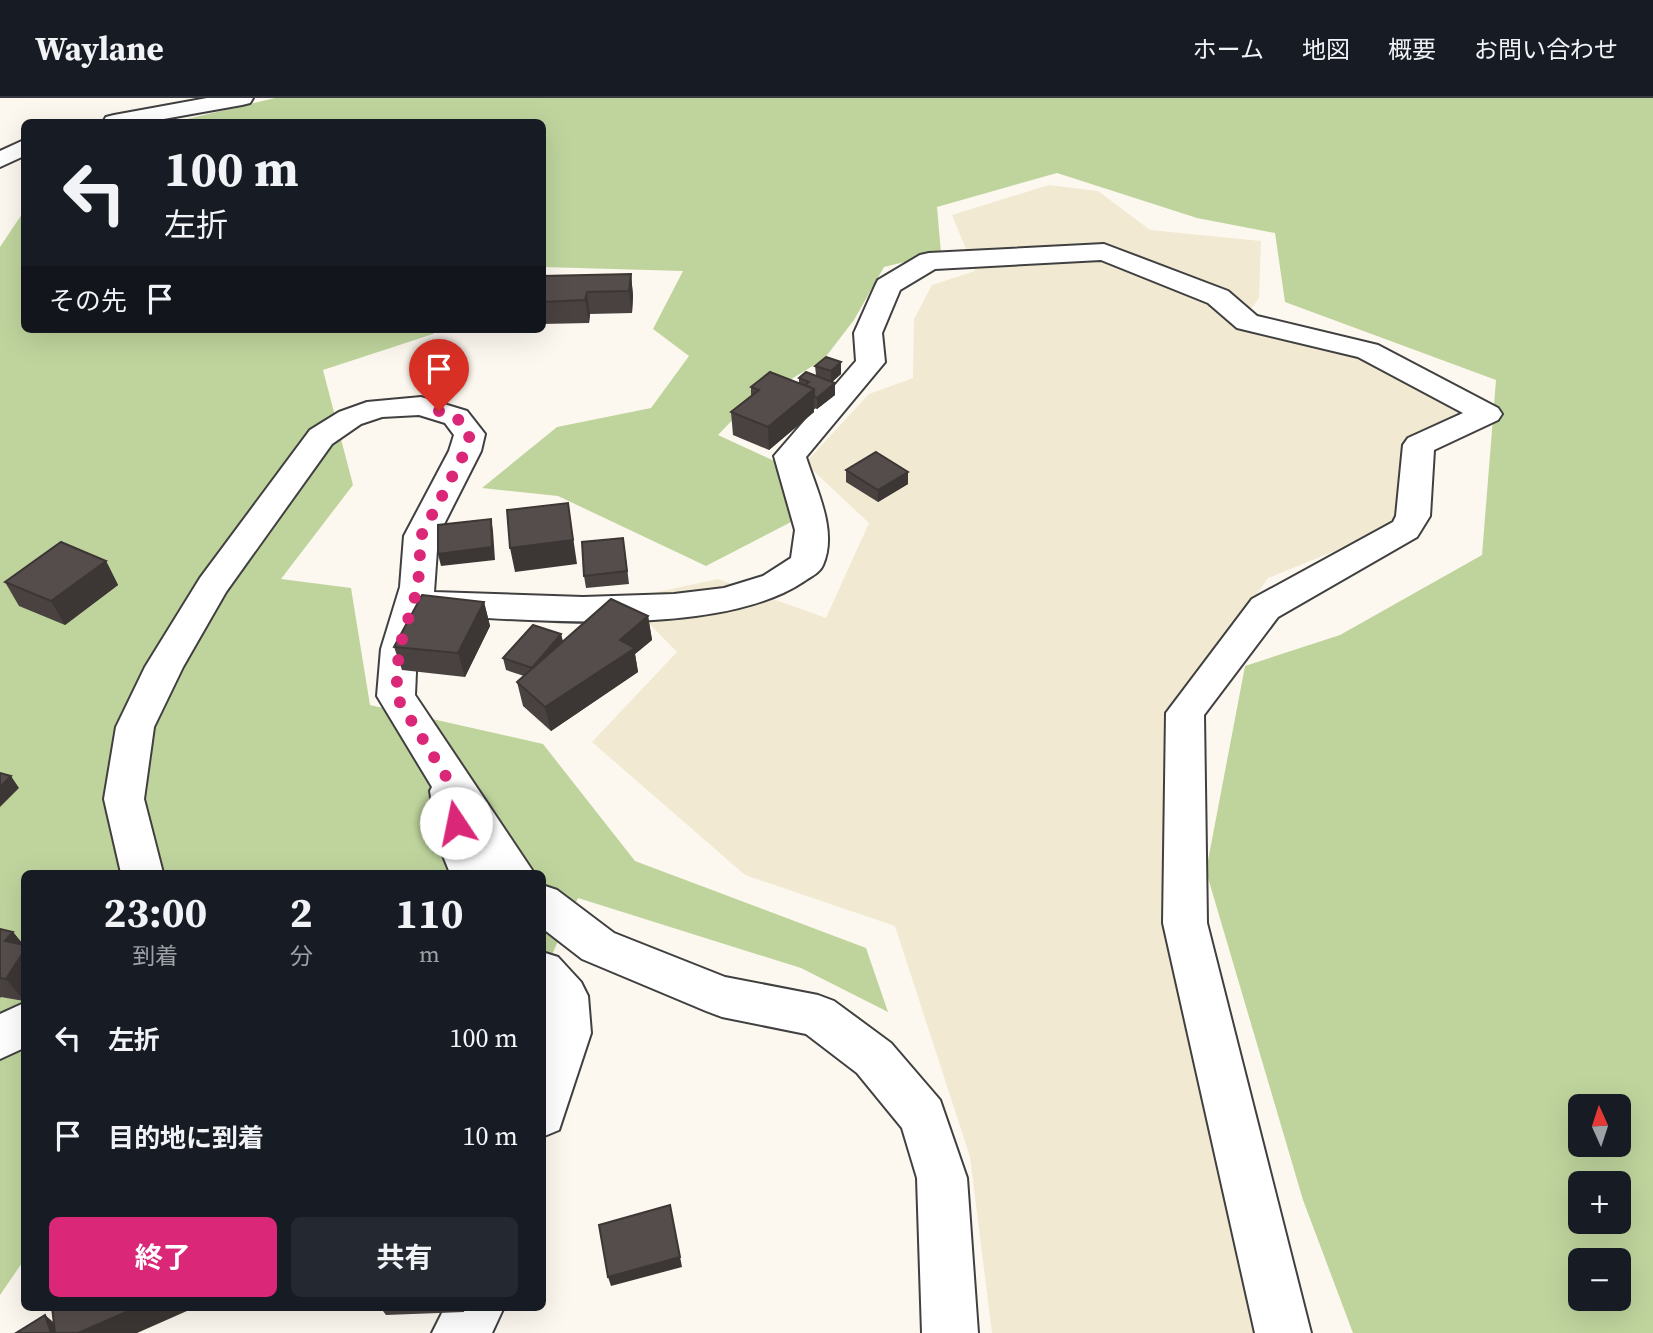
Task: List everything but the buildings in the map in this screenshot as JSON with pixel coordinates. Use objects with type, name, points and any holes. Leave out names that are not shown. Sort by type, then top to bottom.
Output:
[{"type":"street","points":[[130,119],[242,98]]},
{"type":"street","points":[[0,160],[21,149]]},
{"type":"street","points":[[413,603],[583,609],[674,606],[727,600],[775,584],[807,563],[812,530],[790,456],[871,362],[868,333],[888,286],[929,261],[1104,252],[1217,297],[1247,322],[1368,351],[1487,414],[1419,445],[1413,516],[1405,529],[1265,608],[1185,713],[1185,923],[1283,1333]]},
{"type":"street","points":[[141,870],[124,799],[135,727],[164,667],[212,586],[321,437],[350,418],[378,408],[421,406],[456,417],[470,434],[465,452],[421,536],[418,587],[399,649],[396,696],[447,778],[511,870]]},
{"type":"street","points":[[447,778],[460,846],[470,870]]},
{"type":"street","points":[[546,906],[598,946],[722,997],[818,1016],[874,1058],[923,1116],[942,1178],[950,1333]]},
{"type":"street","points":[[546,975],[565,996],[567,1033],[546,1101]]},
{"type":"street","points":[[0,1038],[21,1026]]},
{"type":"street","points":[[460,1333],[474,1311]]},
{"type":"shaded area","points":[[1049,185],[1098,191],[1150,230],[1261,241],[1259,298],[1241,322],[1360,352],[1469,413],[1412,443],[1397,526],[1268,578],[1172,717],[1180,928],[1289,1333],[992,1333],[970,1157],[895,926],[745,875],[592,742],[677,652],[625,599],[718,579],[826,618],[869,523],[805,463],[869,394],[913,378],[914,319],[932,285],[975,271],[952,215]]},
{"type":"green space","points":[[275,98],[1653,98],[1653,1333],[1353,1333],[1303,1200],[1206,871],[1245,666],[1340,635],[1482,555],[1496,380],[1285,302],[1275,233],[1197,218],[1057,173],[937,207],[941,253],[884,267],[854,320],[824,359],[744,408],[718,435],[785,466],[795,520],[706,566],[558,496],[482,488],[557,427],[651,408],[689,356],[653,329],[683,271],[546,267],[546,119],[188,119]]},
{"type":"green space","points":[[21,216],[21,333],[434,333],[323,370],[353,485],[281,579],[351,588],[370,705],[543,744],[635,861],[866,948],[888,1012],[801,968],[578,898],[546,967],[546,870],[21,870],[21,1264],[0,1295],[0,247]]},
{"type":"route","points":[[439,411],[456,417],[470,434],[465,452],[421,536],[418,587],[399,649],[396,696],[447,778],[456,823]]}]
